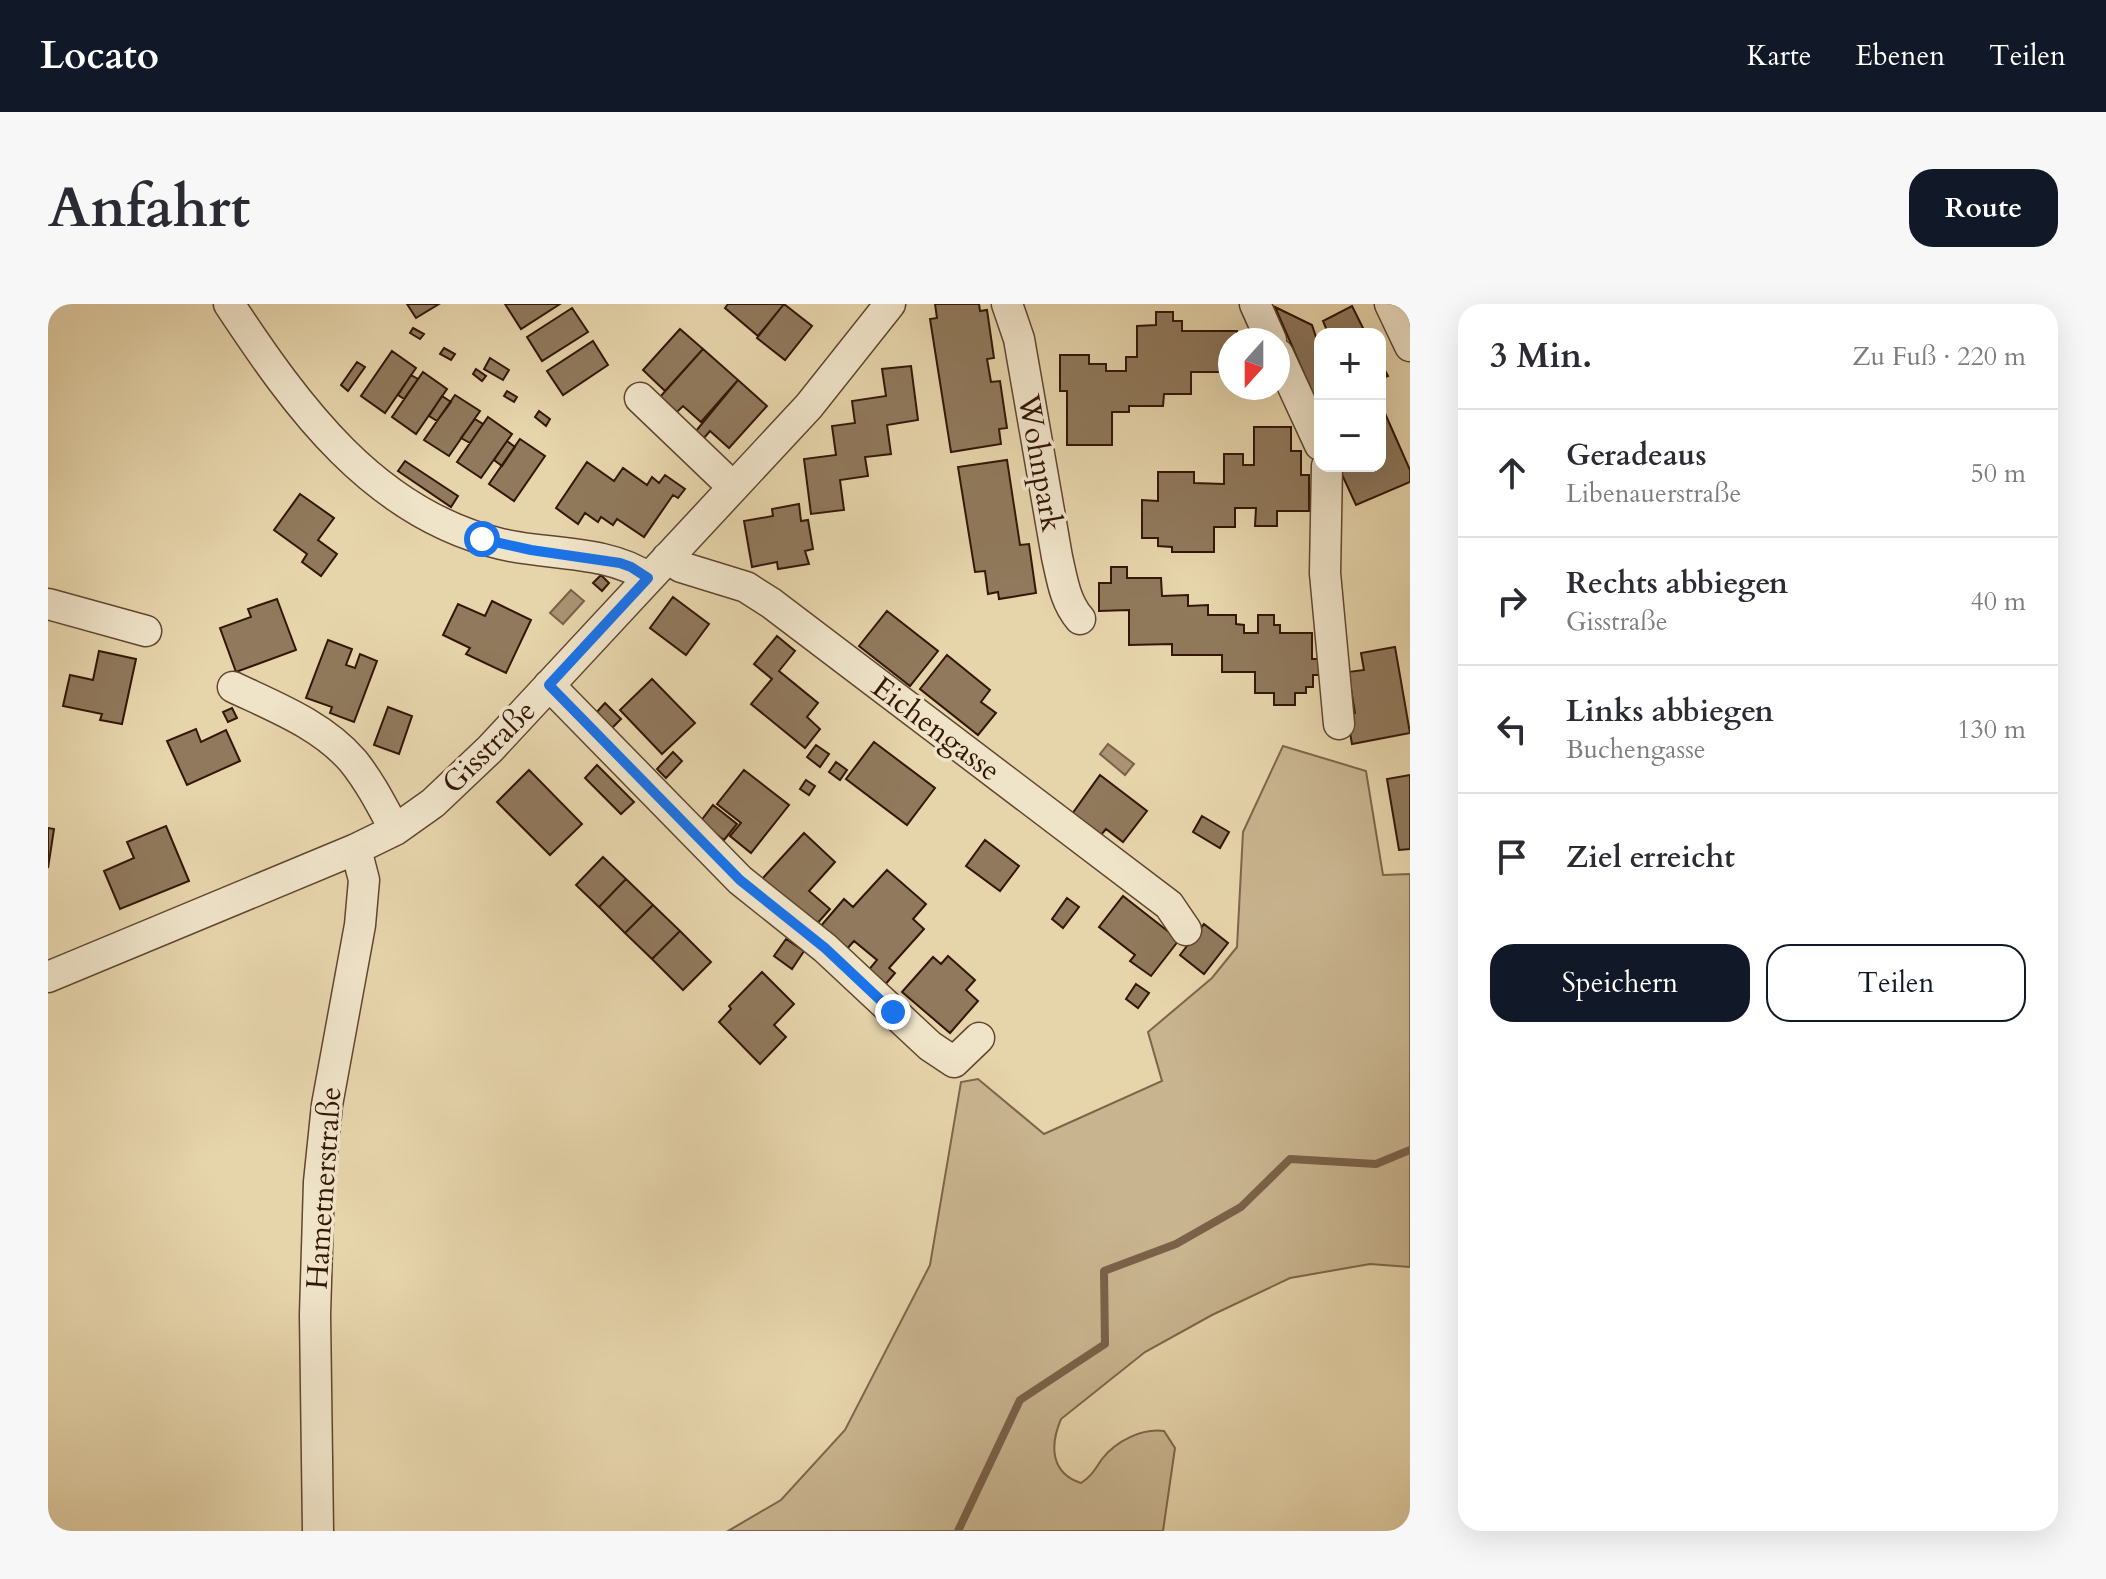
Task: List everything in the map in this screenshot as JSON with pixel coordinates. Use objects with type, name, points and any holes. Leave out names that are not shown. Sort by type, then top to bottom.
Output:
[{"type":"street","name":"Eichengasse","points":[[229,304],[280,379],[306,411],[358,469],[405,504],[433,520],[482,539],[631,567],[681,567],[746,587],[1169,905],[1186,930]]},
{"type":"street","name":"Wohnpark","points":[[1007,304],[1019,339],[1065,592],[1080,619]]},
{"type":"street","points":[[1255,304],[1266,328]]},
{"type":"street","points":[[1390,304],[1410,346]]},
{"type":"street","name":"Gisstraße","points":[[48,977],[356,849],[395,830],[433,803],[465,775],[809,406],[878,309]]},
{"type":"street","points":[[1290,380],[1314,432]]},
{"type":"street","points":[[640,398],[733,487]]},
{"type":"street","points":[[1328,472],[1325,573],[1339,724]]},
{"type":"street","points":[[48,604],[146,631]]},
{"type":"street","points":[[549,685],[740,880],[825,948],[930,1046],[954,1062],[979,1038]]},
{"type":"street","points":[[233,687],[303,721],[338,746],[363,775],[395,830]]},
{"type":"street","name":"Hametnerstraße","points":[[318,1531],[315,1315],[319,1182],[327,1105],[362,911],[364,880],[356,849]]},
{"type":"shaded area","points":[[571,590],[584,601],[563,624],[550,613]]},
{"type":"shaded area","points":[[1108,744],[1134,764],[1125,775],[1100,754]]},
{"type":"shaded area","points":[[1283,746],[1366,771],[1383,875],[1410,874],[1410,1267],[1370,1264],[1290,1278],[1212,1315],[1145,1352],[1061,1419],[1055,1439],[1055,1457],[1063,1472],[1081,1483],[1122,1441],[1138,1434],[1164,1431],[1175,1448],[1163,1531],[728,1531],[781,1500],[845,1430],[930,1265],[961,1082],[978,1079],[1044,1134],[1162,1081],[1148,1032],[1212,978],[1237,947],[1243,832]]},
{"type":"building","points":[[407,304],[439,304],[416,318]]},
{"type":"building","points":[[505,304],[560,304],[521,329]]},
{"type":"building","points":[[728,304],[784,304],[758,336],[725,308]]},
{"type":"building","points":[[784,304],[812,326],[785,360],[757,338]]},
{"type":"building","points":[[935,304],[979,304],[980,311],[987,310],[994,358],[987,359],[991,382],[1000,381],[1007,428],[999,429],[1001,444],[951,452],[930,319],[937,318]]},
{"type":"building","points":[[1352,306],[1363,328],[1326,328],[1323,321]]},
{"type":"building","points":[[1275,307],[1312,325],[1314,397],[1290,342],[1290,328],[1284,328]]},
{"type":"building","points":[[572,308],[588,332],[542,361],[527,337]]},
{"type":"building","points":[[1156,312],[1173,312],[1173,321],[1182,321],[1182,331],[1218,331],[1218,372],[1191,372],[1191,394],[1164,394],[1163,406],[1129,406],[1129,412],[1112,412],[1112,445],[1067,445],[1067,391],[1060,391],[1060,355],[1089,355],[1089,364],[1106,364],[1106,371],[1126,371],[1126,357],[1137,357],[1137,326],[1156,325]]},
{"type":"building","points":[[413,328],[424,334],[420,339],[410,333]]},
{"type":"building","points":[[680,329],[703,349],[665,391],[643,370]]},
{"type":"building","points":[[593,341],[608,365],[563,395],[547,371]]},
{"type":"building","points":[[444,348],[455,354],[451,360],[440,354]]},
{"type":"building","points":[[703,349],[738,380],[701,422],[683,406],[677,412],[660,397]]},
{"type":"building","points":[[392,351],[416,368],[385,413],[361,396]]},
{"type":"building","points":[[490,358],[509,370],[503,380],[484,369]]},
{"type":"building","points":[[357,362],[365,367],[348,391],[341,385]]},
{"type":"building","points":[[911,366],[918,420],[887,425],[891,454],[865,457],[868,476],[840,480],[844,510],[811,514],[804,459],[836,455],[832,426],[855,423],[852,401],[886,396],[882,369]]},
{"type":"building","points":[[476,369],[486,376],[482,381],[473,374]]},
{"type":"building","points":[[423,372],[447,389],[416,434],[392,417]]},
{"type":"building","points":[[411,375],[418,379],[404,399],[398,395]]},
{"type":"building","points":[[738,380],[767,406],[729,448],[710,431],[704,438],[696,431]]},
{"type":"building","points":[[507,391],[517,397],[514,402],[504,396]]},
{"type":"building","points":[[455,395],[480,411],[449,456],[424,440]]},
{"type":"building","points":[[442,396],[451,402],[437,421],[429,416]]},
{"type":"building","points":[[539,411],[550,419],[546,426],[535,417]]},
{"type":"building","points":[[1386,416],[1410,470],[1410,482],[1356,505],[1341,472],[1386,472]]},
{"type":"building","points":[[488,417],[512,434],[481,478],[457,462]]},
{"type":"building","points":[[475,419],[483,424],[470,443],[461,438]]},
{"type":"building","points":[[1254,427],[1291,427],[1291,451],[1301,451],[1301,475],[1309,475],[1309,511],[1277,511],[1277,526],[1255,526],[1256,508],[1235,508],[1235,527],[1214,527],[1214,552],[1172,552],[1172,547],[1158,546],[1158,538],[1142,538],[1142,500],[1158,501],[1158,472],[1194,472],[1194,483],[1224,484],[1224,454],[1243,454],[1243,465],[1254,465]]},
{"type":"building","points":[[520,439],[545,456],[514,501],[489,484]]},
{"type":"building","points":[[507,441],[515,447],[502,466],[494,460]]},
{"type":"building","points":[[1007,460],[1020,545],[1029,544],[1036,593],[999,599],[998,592],[988,594],[985,571],[975,572],[958,467]]},
{"type":"building","points":[[405,461],[458,496],[451,507],[398,471]]},
{"type":"building","points":[[587,462],[614,481],[623,468],[647,485],[652,477],[659,483],[665,475],[685,489],[678,498],[673,495],[644,537],[617,519],[613,525],[601,517],[598,522],[585,513],[578,524],[556,508]]},
{"type":"building","points":[[300,494],[334,518],[318,540],[337,554],[321,576],[302,562],[307,554],[274,530]]},
{"type":"building","points":[[799,504],[801,521],[808,520],[813,549],[805,551],[809,564],[778,569],[777,562],[752,567],[744,521],[773,516],[772,509]]},
{"type":"building","points":[[1111,567],[1127,567],[1127,578],[1161,578],[1162,596],[1188,595],[1188,606],[1208,605],[1208,615],[1236,615],[1236,624],[1244,625],[1244,633],[1258,633],[1258,615],[1274,615],[1274,625],[1280,625],[1280,633],[1312,633],[1312,659],[1321,659],[1321,675],[1313,675],[1313,687],[1306,687],[1306,693],[1295,693],[1295,705],[1274,705],[1274,693],[1255,693],[1255,672],[1222,672],[1222,655],[1172,655],[1172,644],[1129,645],[1129,610],[1099,611],[1099,583],[1111,583]]},
{"type":"building","points":[[601,575],[609,583],[602,591],[593,583]]},
{"type":"building","points":[[673,597],[709,624],[686,655],[650,628]]},
{"type":"building","points":[[277,599],[296,650],[236,672],[220,628],[251,617],[248,609]]},
{"type":"building","points":[[492,601],[531,620],[506,673],[466,654],[470,648],[443,635],[458,604],[485,616]]},
{"type":"building","points":[[887,611],[938,651],[910,686],[859,646]]},
{"type":"building","points":[[777,636],[795,651],[779,671],[818,703],[807,717],[820,729],[805,748],[751,704],[772,679],[754,664]]},
{"type":"building","points":[[328,640],[352,649],[346,665],[355,668],[360,654],[377,661],[354,722],[330,713],[332,707],[306,698]]},
{"type":"building","points":[[1395,647],[1410,733],[1352,744],[1347,715],[1355,713],[1348,672],[1364,670],[1361,653]]},
{"type":"building","points":[[99,651],[136,659],[122,724],[100,720],[102,714],[63,706],[70,675],[93,680]]},
{"type":"building","points":[[947,655],[990,690],[981,702],[996,713],[978,735],[920,689]]},
{"type":"building","points":[[652,679],[695,723],[662,754],[620,710]]},
{"type":"building","points":[[605,703],[621,719],[611,729],[595,714]]},
{"type":"building","points":[[388,707],[412,716],[399,754],[374,745]]},
{"type":"building","points":[[232,708],[237,718],[228,722],[223,712]]},
{"type":"building","points":[[196,729],[201,742],[226,730],[240,761],[187,785],[167,741]]},
{"type":"building","points":[[874,742],[935,788],[907,825],[846,779]]},
{"type":"building","points":[[816,745],[829,754],[820,767],[807,757]]},
{"type":"building","points":[[673,752],[682,761],[666,778],[657,769]]},
{"type":"building","points":[[836,762],[847,770],[840,780],[829,772]]},
{"type":"building","points":[[597,765],[634,802],[621,814],[585,778]]},
{"type":"building","points":[[529,770],[582,824],[550,855],[497,802]]},
{"type":"building","points":[[744,770],[789,805],[751,853],[730,836],[741,823],[717,804]]},
{"type":"building","points":[[1100,775],[1147,811],[1123,842],[1106,829],[1101,835],[1072,814]]},
{"type":"building","points":[[1410,775],[1410,849],[1399,850],[1387,779]]},
{"type":"building","points":[[806,780],[815,786],[809,795],[800,789]]},
{"type":"building","points":[[713,805],[737,824],[724,840],[700,822]]},
{"type":"building","points":[[1202,816],[1229,832],[1220,848],[1193,832]]},
{"type":"building","points":[[166,826],[189,881],[120,909],[104,871],[134,858],[127,842]]},
{"type":"building","points":[[48,828],[54,829],[48,868]]},
{"type":"building","points":[[804,833],[835,862],[809,891],[830,909],[815,926],[762,879]]},
{"type":"building","points":[[985,840],[1019,866],[1000,891],[966,866]]},
{"type":"building","points":[[603,857],[626,879],[599,907],[576,885]]},
{"type":"building","points":[[887,870],[926,904],[913,919],[924,929],[889,968],[895,973],[884,986],[867,972],[877,960],[854,941],[846,950],[820,927],[844,899],[853,907]]},
{"type":"building","points":[[626,879],[653,905],[625,933],[599,907]]},
{"type":"building","points":[[1123,896],[1179,940],[1151,976],[1130,961],[1135,955],[1099,927]]},
{"type":"building","points":[[1067,898],[1079,907],[1063,928],[1052,919]]},
{"type":"building","points":[[653,905],[680,931],[652,959],[625,933]]},
{"type":"building","points":[[1204,924],[1228,943],[1204,974],[1180,955]]},
{"type":"building","points":[[680,931],[711,962],[683,990],[652,959]]},
{"type":"building","points":[[786,939],[804,951],[792,969],[774,956]]},
{"type":"building","points":[[948,956],[975,980],[966,990],[978,1001],[950,1033],[902,992],[933,957],[941,964]]},
{"type":"building","points":[[762,972],[794,1004],[774,1025],[786,1037],[760,1064],[719,1022],[731,1009],[729,1006]]},
{"type":"building","points":[[1136,984],[1149,993],[1138,1008],[1126,999]]},
{"type":"waterway","points":[[958,1531],[1020,1400],[1105,1344],[1104,1271],[1176,1244],[1241,1207],[1290,1159],[1376,1164],[1410,1150]]},
{"type":"route","points":[[482,539],[531,550],[620,563],[648,578],[549,685],[740,880],[825,948],[893,1012]]}]
